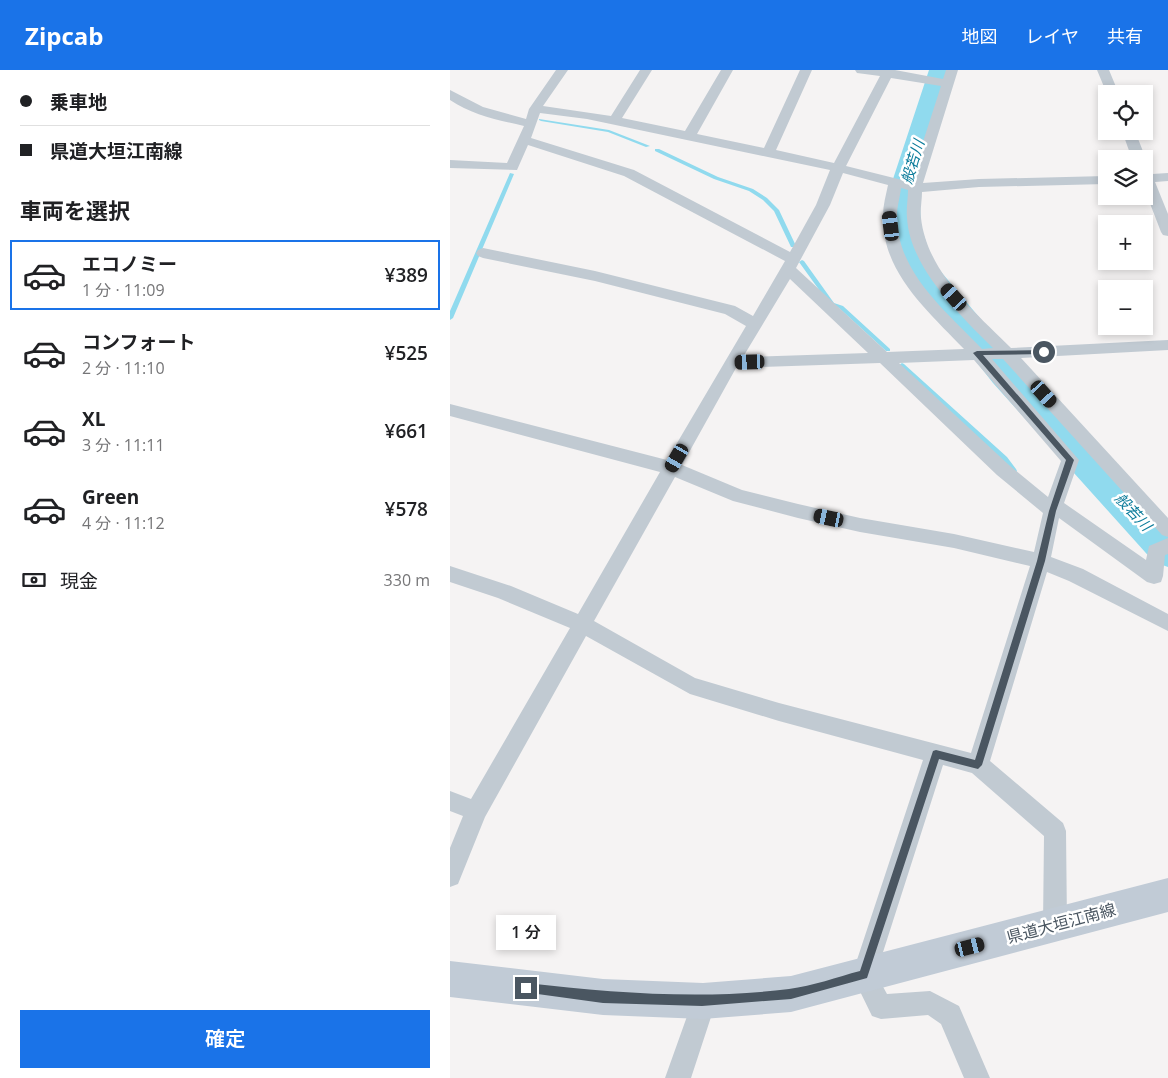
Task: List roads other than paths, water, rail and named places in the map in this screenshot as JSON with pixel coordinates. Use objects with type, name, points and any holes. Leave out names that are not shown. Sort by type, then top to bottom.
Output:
[{"type":"main road","name":"県道大垣江南線","points":[[450,979],[603,997],[702,1001],[791,994],[1168,895]]},
{"type":"street","points":[[450,164],[512,168],[525,140],[535,109],[562,70]]},
{"type":"street","points":[[614,121],[646,70]]},
{"type":"street","points":[[689,136],[727,70]]},
{"type":"street","points":[[768,153],[806,70]]},
{"type":"street","points":[[861,70],[931,81],[948,79],[890,216],[892,236],[903,270],[922,296],[979,353],[1070,460],[1053,508],[1041,561],[978,765]]},
{"type":"street","points":[[1103,70],[1109,85]]},
{"type":"street","points":[[450,876],[476,811],[823,205],[838,168],[888,73]]},
{"type":"street","points":[[450,94],[468,106],[491,115],[531,124]]},
{"type":"street","points":[[535,109],[614,121],[689,136],[838,168],[904,185],[1098,180]]},
{"type":"street","points":[[525,140],[630,173],[790,264],[809,287],[882,358],[1003,470],[1053,508],[1154,576],[1162,548]]},
{"type":"street","points":[[1153,177],[1168,178]]},
{"type":"street","points":[[904,185],[924,255],[942,284],[1003,353],[1168,530]]},
{"type":"street","points":[[1153,195],[1168,232]]},
{"type":"street","points":[[483,253],[595,276],[730,310],[755,324]]},
{"type":"street","points":[[731,363],[1100,350],[1168,345]]},
{"type":"street","points":[[450,410],[671,468],[739,496],[860,525],[954,541],[1041,561],[1076,575],[1168,623]]},
{"type":"street","points":[[450,574],[504,592],[583,625],[690,685],[779,712],[978,765],[1055,831],[1056,925]]},
{"type":"street","points":[[936,754],[864,975],[881,1006],[930,1004],[950,1015],[977,1078]]},
{"type":"street","points":[[450,801],[476,811]]},
{"type":"street","points":[[678,1078],[699,1017]]},
{"type":"waterway","name":"般若川","points":[[942,70],[907,183],[904,185],[904,206],[909,245],[917,265],[1006,374],[1168,550]]},
{"type":"waterway","points":[[541,120],[609,131],[648,146]]},
{"type":"waterway","points":[[657,150],[716,178],[751,190],[765,199],[776,210],[793,246]]},
{"type":"waterway","points":[[450,318],[512,174]]},
{"type":"waterway","points":[[802,262],[832,304],[841,307],[888,350]]},
{"type":"waterway","points":[[902,365],[1005,459],[1014,471]]}]
